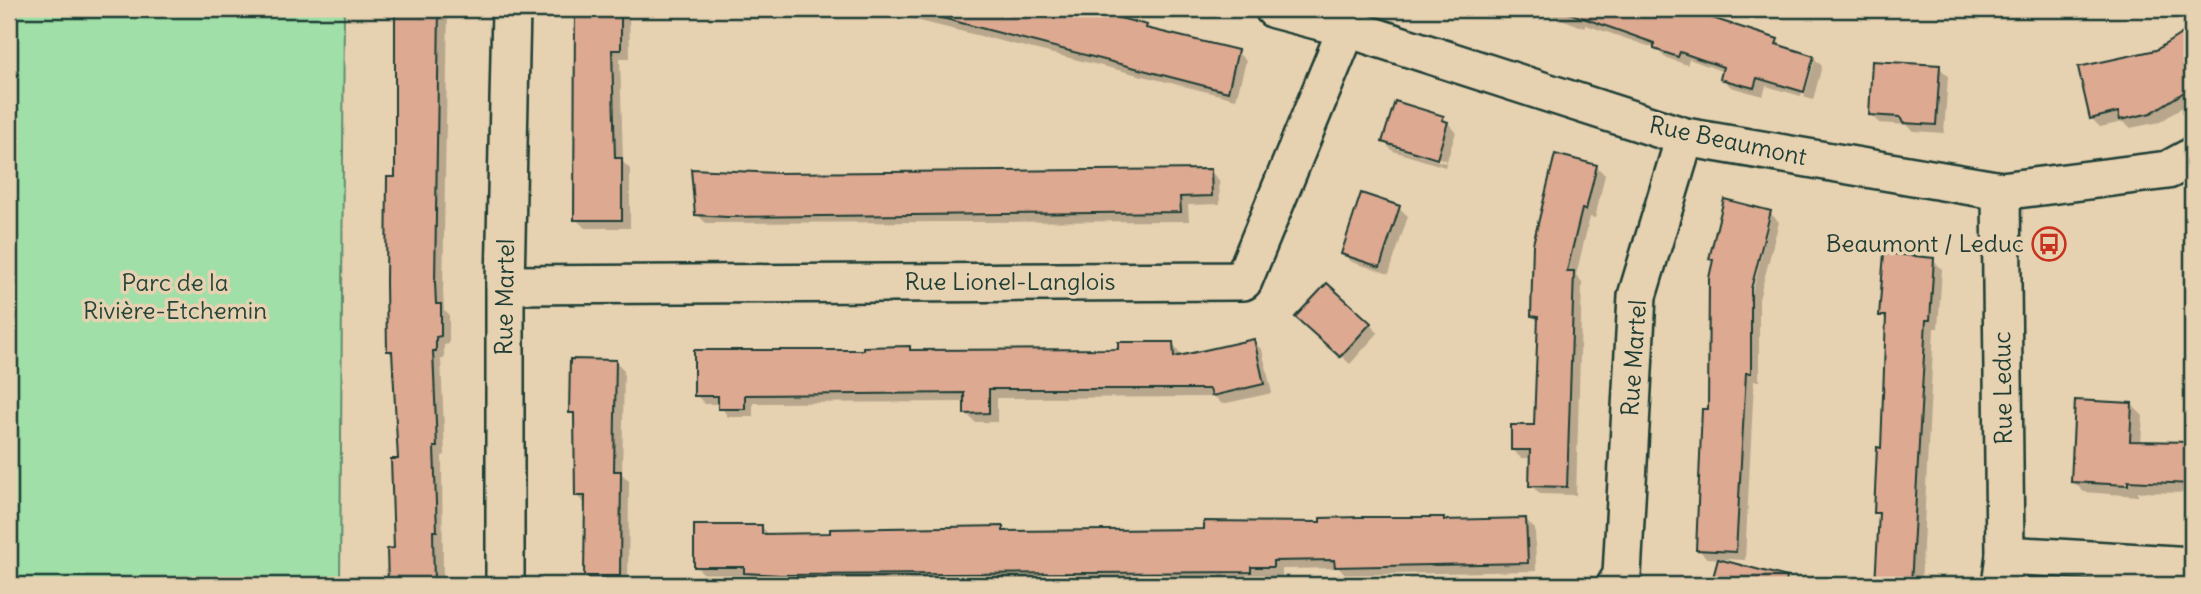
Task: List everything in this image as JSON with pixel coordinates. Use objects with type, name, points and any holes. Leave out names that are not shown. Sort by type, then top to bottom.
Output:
[{"type":"street","name":"Rue Martel","points":[[505,585],[505,285],[511,9]]},
{"type":"street","name":"Rue Beaumont","points":[[1274,9],[1347,28],[1685,137],[2001,191],[2168,170],[2192,157]]},
{"type":"street","name":"Rue Lionel-Langlois","points":[[505,285],[1242,281],[1347,28]]},
{"type":"street","name":"Rue Martel","points":[[1616,585],[1622,575],[1637,296],[1685,137]]},
{"type":"street","name":"Rue Leduc","points":[[2001,191],[2003,570]]},
{"type":"street","points":[[2003,570],[2192,566]]},
{"type":"green space","name":"Parc de la Rivière-Etchemin","points":[[9,9],[344,9],[340,585],[9,585]]},
{"type":"building","points":[[395,9],[439,9],[435,282],[436,304],[441,304],[441,336],[436,337],[436,351],[433,351],[437,447],[434,447],[437,531],[433,531],[434,585],[388,585],[387,549],[394,548],[391,459],[398,459],[392,351],[387,351],[386,283],[387,177],[395,177]]},
{"type":"building","points":[[575,9],[621,9],[621,50],[612,50],[615,158],[622,158],[622,220],[574,220]]},
{"type":"building","points":[[943,9],[1085,9],[1147,25],[1146,28],[1238,50],[1228,92],[942,18]]},
{"type":"building","points":[[1567,9],[1684,9],[1778,39],[1776,44],[1814,56],[1804,92],[1757,78],[1754,88],[1720,79],[1723,67],[1680,52],[1678,57],[1654,49],[1654,43],[1566,12]]},
{"type":"building","points":[[2192,27],[2192,87],[2151,113],[2120,120],[2118,112],[2090,119],[2078,67],[2156,50]]},
{"type":"building","points":[[1872,61],[1940,65],[1936,125],[1903,123],[1900,117],[1869,115]]},
{"type":"building","points":[[1395,101],[1444,116],[1442,120],[1448,122],[1437,159],[1382,142]]},
{"type":"building","points":[[1555,154],[1597,165],[1586,210],[1582,209],[1567,271],[1574,271],[1567,487],[1529,486],[1530,450],[1511,450],[1511,425],[1534,425],[1538,317],[1531,316],[1533,244]]},
{"type":"building","points":[[691,169],[777,173],[1211,169],[1212,196],[1180,197],[1181,212],[727,217],[695,215]]},
{"type":"building","points":[[1361,193],[1400,206],[1380,267],[1341,254]]},
{"type":"building","points":[[1724,199],[1771,211],[1751,289],[1751,373],[1746,373],[1736,552],[1696,550],[1702,409],[1708,409],[1709,278],[1713,260],[1709,259]]},
{"type":"building","points":[[1884,253],[1934,258],[1930,320],[1926,320],[1911,585],[1875,585],[1879,513],[1874,513],[1877,447],[1881,448],[1886,316],[1879,316]]},
{"type":"building","points":[[1327,283],[1371,323],[1340,357],[1295,317]]},
{"type":"building","points":[[1254,339],[1264,384],[1212,396],[1210,389],[989,389],[989,413],[964,414],[964,393],[745,395],[745,409],[718,409],[718,396],[694,396],[694,350],[863,350],[863,347],[910,346],[910,350],[1118,349],[1118,342],[1173,342],[1174,357]]},
{"type":"building","points":[[570,359],[616,360],[614,471],[621,471],[620,576],[584,576],[585,496],[575,496],[574,413],[569,413]]},
{"type":"building","points":[[2075,400],[2132,403],[2130,441],[2192,442],[2192,484],[2071,482]]},
{"type":"building","points":[[1444,517],[1444,520],[1526,518],[1528,563],[1335,567],[1334,560],[1273,561],[1273,567],[1251,567],[1251,572],[780,575],[744,573],[744,567],[694,567],[694,525],[762,525],[762,534],[830,533],[830,529],[1003,526],[1003,531],[1204,529],[1204,521],[1320,522],[1320,518]]},
{"type":"building","points":[[1718,559],[1787,577],[1786,585],[1711,585]]},
{"type":"place","name":"Beaumont / Leduc","points":[[2049,244]]}]
